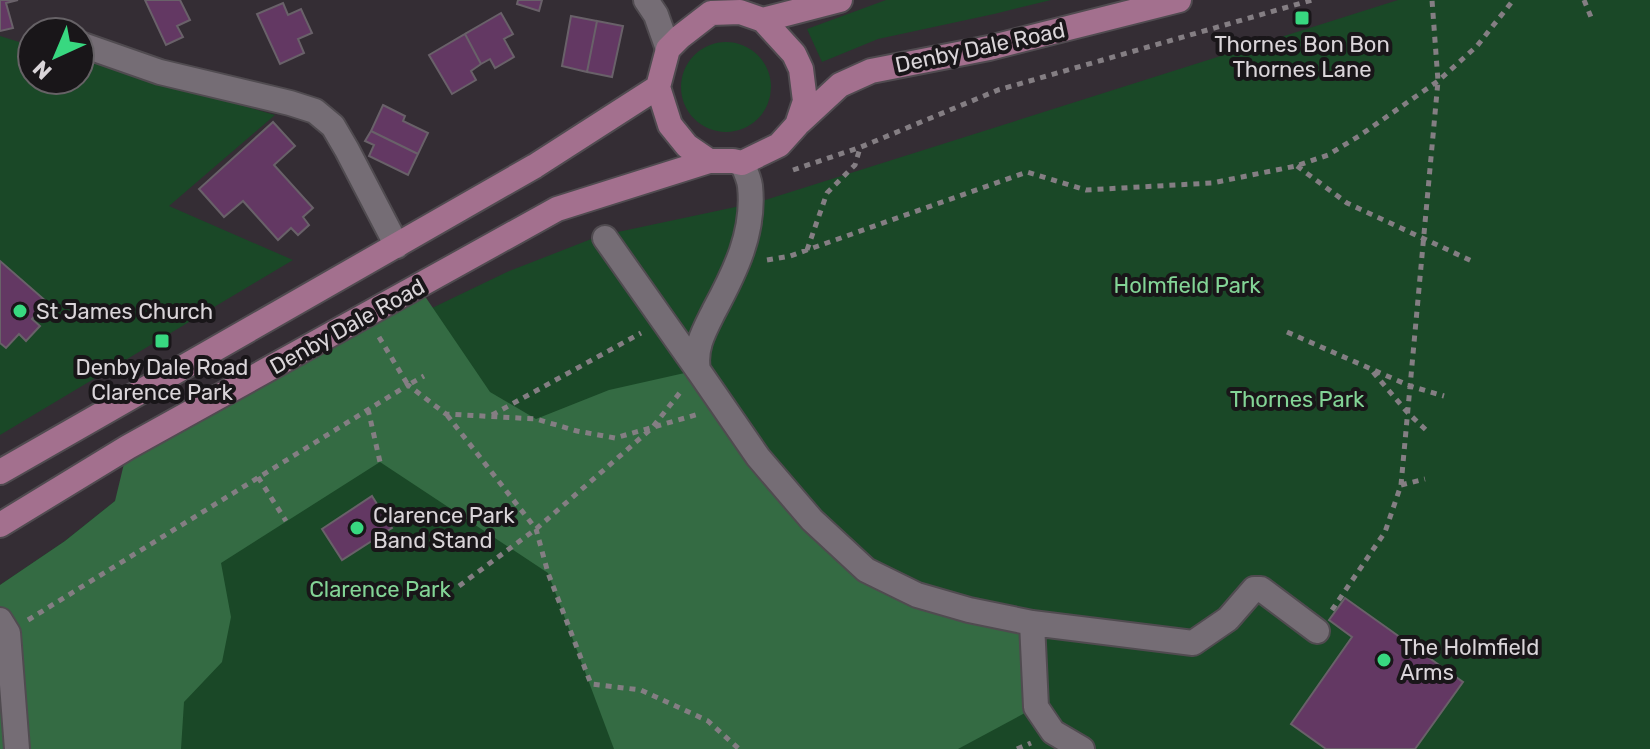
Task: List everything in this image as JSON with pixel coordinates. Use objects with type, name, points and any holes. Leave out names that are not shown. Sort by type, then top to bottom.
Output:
[{"type":"main road","points":[[763,20],[840,0]]},
{"type":"main road","name":"Denby Dale Road","points":[[797,125],[840,85],[871,71],[989,48],[1179,0]]},
{"type":"main road","points":[[740,12],[763,20],[794,54],[801,69],[805,101],[797,125],[779,145],[742,163],[709,161],[687,146],[670,125],[658,87],[668,49],[711,13],[740,12]]},
{"type":"main road","name":"Denby Dale Road","points":[[0,472],[535,166],[658,87]]},
{"type":"main road","name":"Denby Dale Road","points":[[0,525],[128,447],[557,209],[709,161]]},
{"type":"street","points":[[646,0],[656,15],[668,49]]},
{"type":"street","points":[[715,0],[740,12]]},
{"type":"street","points":[[96,50],[160,72],[315,111],[333,126],[397,246]]},
{"type":"street","points":[[698,370],[696,359],[702,335],[738,265],[746,239],[750,184],[742,163]]},
{"type":"street","points":[[605,238],[758,457],[812,520],[866,570],[917,595],[969,610],[1032,623],[1193,643],[1228,619],[1254,589],[1261,589],[1317,631]]},
{"type":"street","points":[[1032,623],[1036,707],[1053,732],[1082,749]]},
{"type":"street","points":[[4,626],[17,749]]},
{"type":"path","points":[[792,170],[861,147],[998,90],[1312,0]]},
{"type":"path","points":[[1317,631],[1385,532],[1401,485],[1438,81],[1432,0]]},
{"type":"path","points":[[790,256],[1027,172],[1086,190],[1212,183],[1296,166],[1328,155],[1438,81],[1477,46],[1515,0]]},
{"type":"path","points":[[1584,0],[1593,22]]},
{"type":"path","points":[[807,250],[827,193],[855,165],[861,147]]},
{"type":"path","points":[[1296,166],[1347,203],[1474,262]]},
{"type":"path","points":[[366,314],[408,385],[446,414],[536,529],[548,573],[591,684],[641,690],[708,721],[739,749]]},
{"type":"path","points":[[492,416],[663,321]]},
{"type":"path","points":[[1287,332],[1410,386],[1444,396]]},
{"type":"path","points":[[1369,368],[1426,430]]},
{"type":"path","points":[[459,586],[536,529],[652,428],[698,370]]},
{"type":"path","points":[[4,626],[424,376]]},
{"type":"path","points":[[446,414],[536,419],[615,438],[723,407]]},
{"type":"path","points":[[368,409],[380,462]]},
{"type":"path","points":[[258,477],[286,521]]},
{"type":"path","points":[[1401,485],[1425,479]]},
{"type":"green space","points":[[886,0],[1051,0],[878,39],[822,62],[807,29]]},
{"type":"green space","name":"Thornes Park","points":[[1398,0],[1650,0],[1650,749],[0,749],[0,585],[65,541],[115,501],[432,308],[507,272],[599,236],[759,202]]},
{"type":"green space","points":[[0,36],[16,41],[16,96],[96,96],[96,64],[275,115],[169,206],[293,260],[0,435]]},
{"type":"green space","points":[[726,42],[743,45],[758,55],[768,70],[771,87],[768,104],[758,119],[743,129],[726,132],[709,129],[694,119],[684,104],[681,87],[684,70],[694,55],[709,45]]},
{"type":"green space","points":[[418,286],[490,392],[536,419],[609,390],[698,370],[866,570],[1032,623],[1036,707],[958,749],[614,749],[548,573],[380,462],[221,563],[231,617],[222,662],[184,702],[181,749],[0,749],[0,585],[65,541],[115,501],[128,447]]},
{"type":"building","points":[[0,0],[18,0],[6,3],[13,28],[0,31]]},
{"type":"building","points":[[145,0],[180,0],[190,20],[177,26],[183,37],[166,45]]},
{"type":"building","points":[[518,0],[542,0],[539,11],[517,4]]},
{"type":"building","points":[[283,3],[288,15],[301,9],[312,33],[298,39],[304,53],[280,64],[257,14]]},
{"type":"building","points":[[501,13],[513,34],[504,39],[514,57],[495,68],[490,59],[481,64],[465,34]]},
{"type":"building","points":[[571,16],[597,21],[587,72],[562,66]]},
{"type":"building","points":[[597,21],[623,26],[612,77],[587,72]]},
{"type":"building","points":[[465,34],[481,64],[471,71],[476,80],[452,94],[429,55]]},
{"type":"building","points":[[383,105],[405,116],[403,121],[428,133],[418,154],[371,131]]},
{"type":"building","points":[[273,122],[295,146],[274,165],[313,208],[303,217],[309,225],[298,235],[291,228],[278,240],[243,201],[224,217],[199,189]]},
{"type":"building","points":[[371,131],[418,154],[408,175],[369,156],[374,145],[365,141]]},
{"type":"building","name":"St James Church","points":[[0,261],[47,302],[32,319],[40,326],[26,341],[19,334],[6,348],[0,343]]},
{"type":"building","name":"Clarence Park Band Stand","points":[[372,496],[392,528],[342,560],[322,529]]},
{"type":"building","name":"The Holmfield Arms","points":[[1345,598],[1463,682],[1415,749],[1326,749],[1291,724],[1352,637],[1329,620]]},
{"type":"place","name":"Thornes Bon Bon Thornes Lane","points":[[1302,18]]},
{"type":"place","name":"St James Church","points":[[20,311]]},
{"type":"place","name":"Denby Dale Road Clarence Park","points":[[162,341]]},
{"type":"place","name":"Clarence Park Band Stand","points":[[357,528]]},
{"type":"place","name":"The Holmfield Arms","points":[[1384,660]]},
{"type":"park label","name":"Holmfield Park","points":[[1187,285]]},
{"type":"park label","name":"Clarence Park","points":[[380,589]]}]
